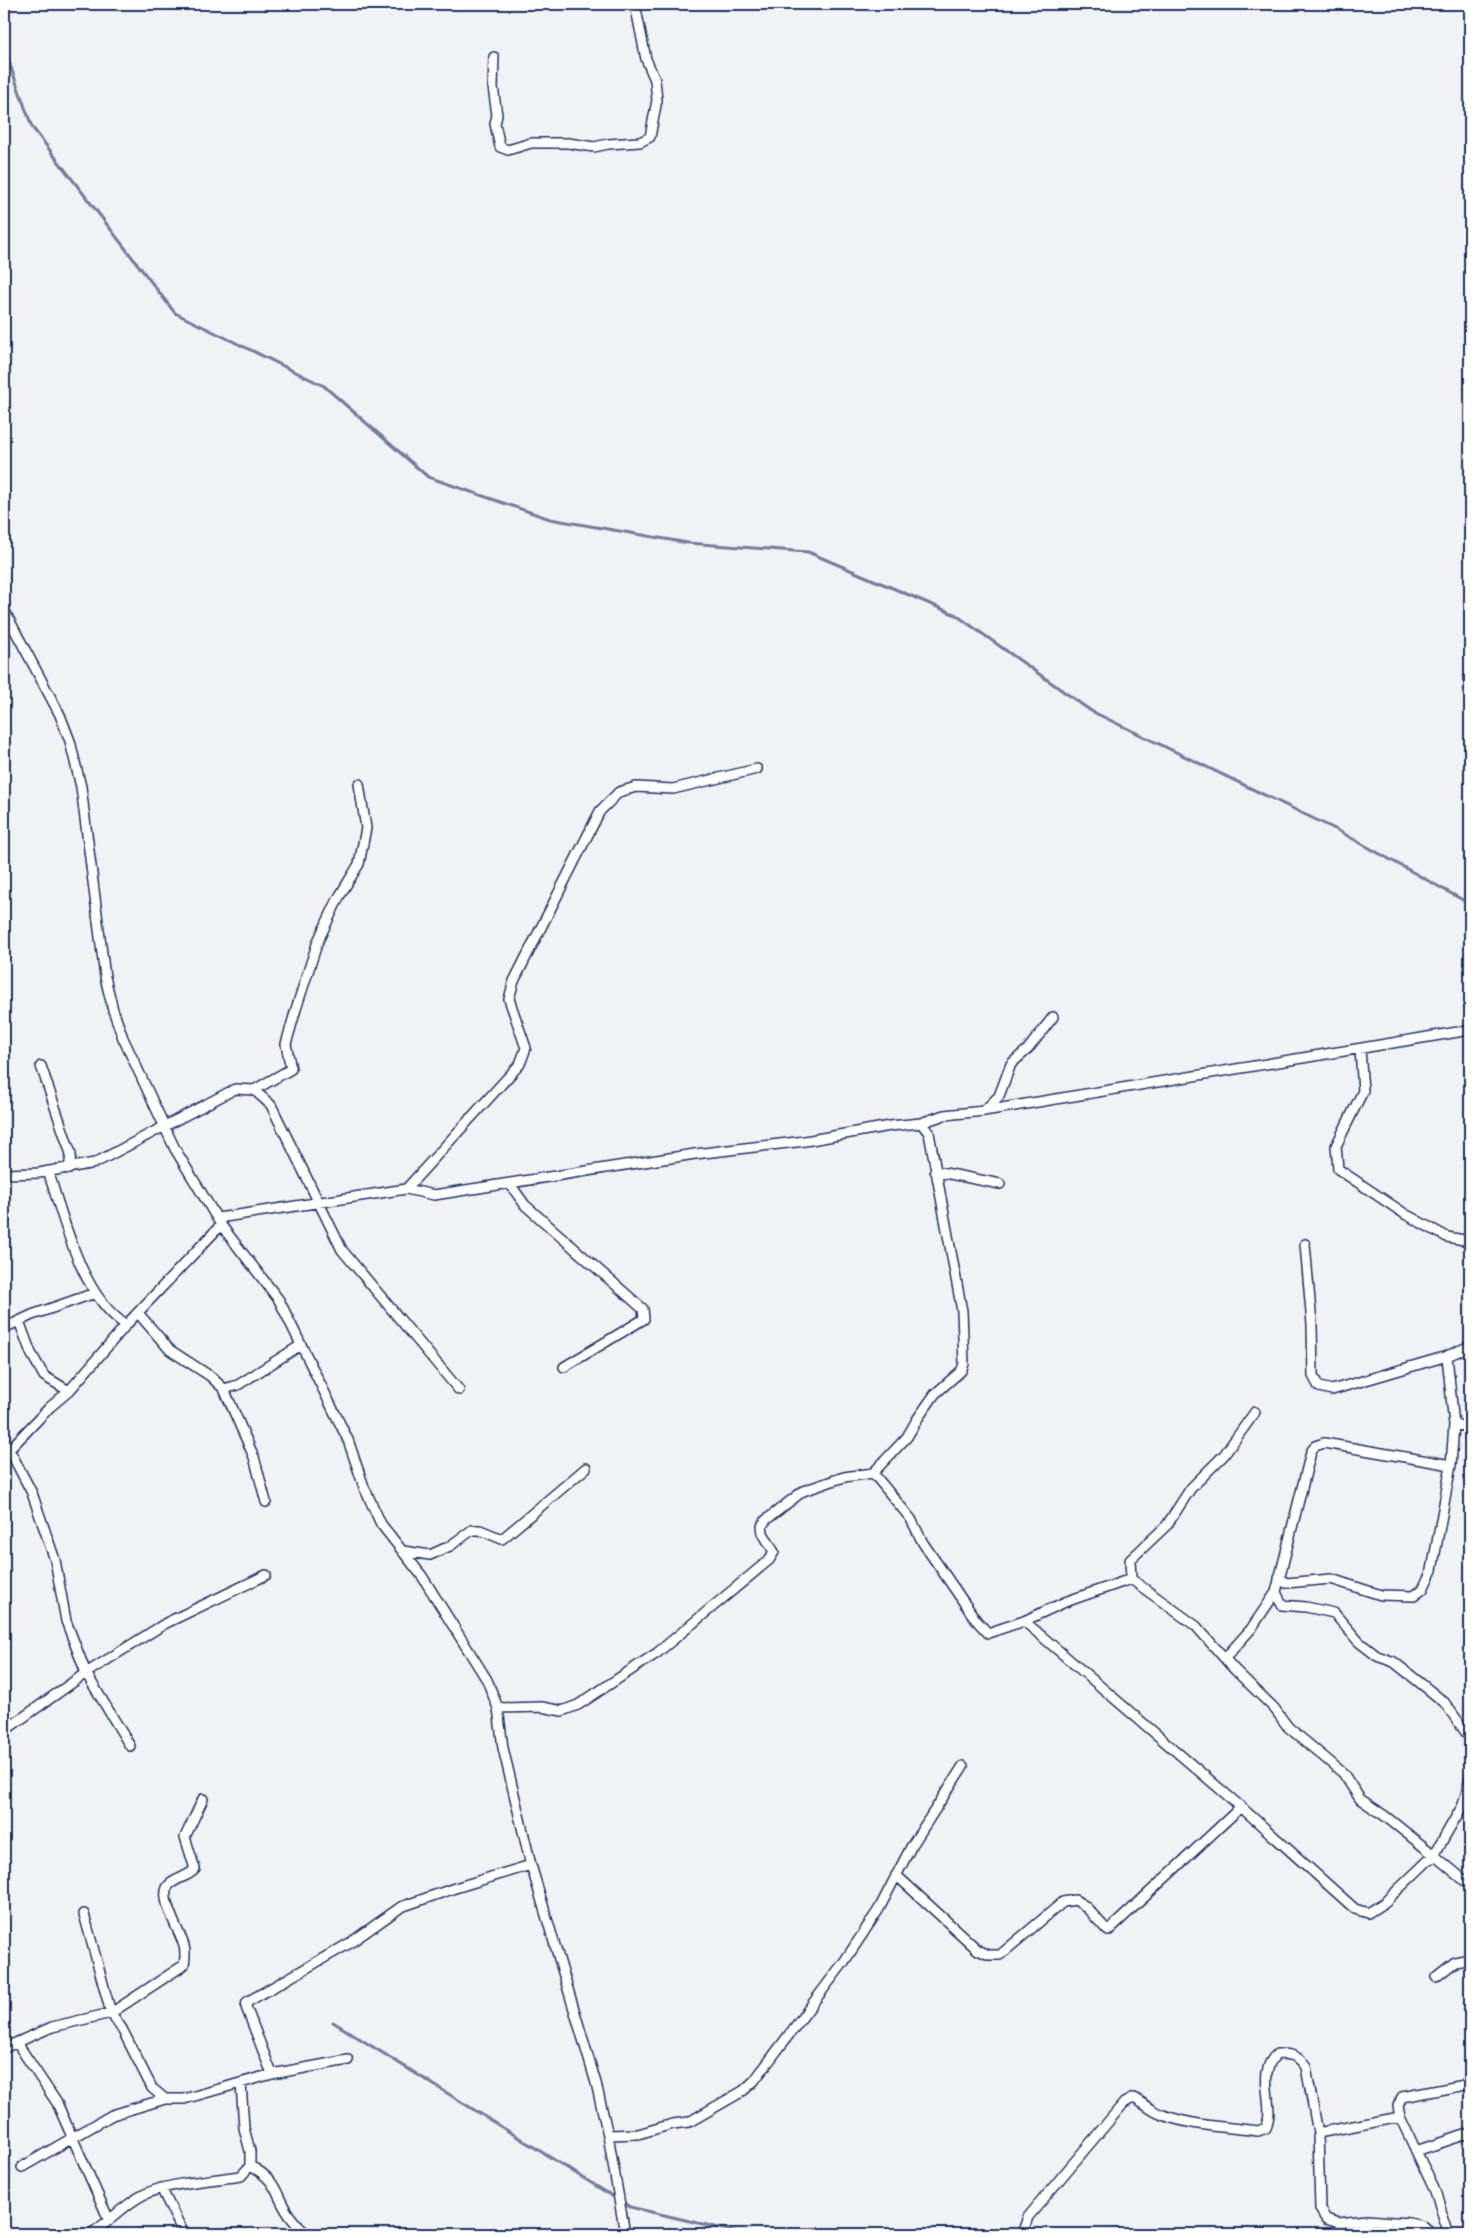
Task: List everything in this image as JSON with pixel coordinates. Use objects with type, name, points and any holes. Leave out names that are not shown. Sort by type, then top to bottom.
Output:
[{"type":"street","points":[[494,58],[493,86],[497,115],[495,124],[500,147],[508,150],[530,144],[568,143],[594,147],[614,143],[640,142],[650,137],[657,100],[655,80],[646,59],[635,4]]},
{"type":"street","points":[[4,610],[60,715],[70,741],[81,787],[93,867],[100,942],[113,1010],[123,1038],[175,1149],[220,1222],[279,1300],[348,1440],[364,1487],[381,1524],[422,1576],[488,1680],[498,1708],[503,1748],[532,1866],[596,2083],[608,2135],[625,2234]]},
{"type":"street","points":[[406,1189],[520,1064],[526,1048],[509,999],[514,981],[600,811],[619,792],[636,787],[673,789],[757,769]]},
{"type":"street","points":[[4,1174],[69,1169],[95,1163],[235,1089],[254,1090],[291,1069],[286,1044],[318,941],[338,897],[359,864],[366,828],[359,784]]},
{"type":"street","points":[[984,1111],[999,1096],[1011,1064],[1028,1049],[1053,1017]]},
{"type":"street","points":[[130,1746],[86,1674],[66,1621],[54,1560],[32,1493],[7,1452],[50,1407],[69,1391],[220,1222],[320,1202],[406,1189],[434,1195],[695,1154],[805,1141],[890,1126],[921,1123],[944,1115],[984,1111],[1470,1030]]},
{"type":"street","points":[[1360,1049],[1363,1091],[1336,1146],[1338,1169],[1405,1214],[1446,1237],[1470,1241]]},
{"type":"street","points":[[41,1066],[71,1154],[69,1169]]},
{"type":"street","points":[[254,1090],[271,1105],[342,1250],[459,1390]]},
{"type":"street","points":[[498,1708],[542,1707],[562,1710],[578,1705],[657,1653],[769,1560],[774,1552],[763,1533],[762,1526],[773,1514],[803,1491],[844,1477],[873,1473],[907,1437],[935,1394],[961,1371],[964,1364],[962,1311],[929,1133],[921,1123]]},
{"type":"street","points":[[48,1171],[78,1261],[95,1294],[126,1325]]},
{"type":"street","points":[[935,1171],[1000,1184]]},
{"type":"street","points":[[510,1184],[525,1205],[643,1309],[644,1319],[564,1367]]},
{"type":"street","points":[[1305,1244],[1312,1324],[1313,1376],[1320,1387],[1332,1390],[1447,1356],[1470,1346]]},
{"type":"street","points":[[4,1328],[95,1294]]},
{"type":"street","points":[[138,1313],[170,1350],[210,1376],[224,1388],[254,1457],[266,1502]]},
{"type":"street","points":[[20,1321],[31,1353],[44,1376],[69,1391]]},
{"type":"street","points":[[224,1388],[238,1385],[301,1344]]},
{"type":"street","points":[[1279,1578],[1286,1583],[1331,1579],[1380,1596],[1414,1596],[1423,1590],[1432,1570],[1451,1465],[1454,1425],[1447,1356]]},
{"type":"street","points":[[1131,1579],[1130,1560],[1167,1525],[1191,1488],[1224,1455],[1255,1412]]},
{"type":"street","points":[[1454,1425],[1470,1426]]},
{"type":"street","points":[[1224,1658],[1251,1629],[1276,1592],[1311,1452],[1315,1446],[1324,1443],[1451,1465]]},
{"type":"street","points":[[403,1551],[430,1555],[450,1546],[472,1530],[480,1530],[502,1539],[586,1468]]},
{"type":"street","points":[[873,1473],[911,1519],[923,1543],[976,1620],[988,1634],[1024,1621],[1065,1602],[1131,1579]]},
{"type":"street","points":[[4,1731],[86,1674],[166,1623],[266,1575]]},
{"type":"street","points":[[1131,1579],[1196,1626],[1224,1658],[1274,1708],[1288,1727],[1343,1773],[1360,1799],[1385,1816],[1470,1885]]},
{"type":"street","points":[[1276,1592],[1282,1605],[1306,1607],[1334,1613],[1359,1642],[1377,1656],[1394,1662],[1444,1702],[1470,1738]]},
{"type":"street","points":[[1024,1621],[1241,1807],[1356,1909],[1368,1913],[1385,1902],[1434,1855],[1463,1805],[1470,1779]]},
{"type":"street","points":[[608,2135],[638,2134],[673,2124],[689,2122],[743,2091],[754,2081],[844,1962],[879,1909],[911,1847],[963,1766]]},
{"type":"street","points":[[4,2048],[52,2027],[112,2013],[184,1965],[184,1945],[166,1901],[165,1891],[169,1885],[195,1869],[186,1837],[203,1799]]},
{"type":"street","points":[[896,1875],[978,1950],[989,1955],[1000,1955],[1063,1902],[1075,1900],[1085,1906],[1108,1931],[1241,1807]]},
{"type":"street","points":[[461,1890],[532,1866]]},
{"type":"street","points":[[272,2074],[246,2007],[247,2002],[350,1943],[402,1907],[455,1888],[532,1866]]},
{"type":"street","points":[[1460,1877],[1470,1875]]},
{"type":"street","points":[[84,1914],[112,2013],[152,2088],[164,2099]]},
{"type":"street","points":[[1436,1977],[1454,1962],[1470,1959]]},
{"type":"street","points":[[17,2043],[56,2103],[109,2220]]},
{"type":"street","points":[[1022,2234],[1028,2218],[1047,2194],[1124,2103],[1133,2098],[1160,2114],[1179,2121],[1258,2131],[1266,2128],[1270,2120],[1266,2071],[1269,2060],[1277,2054],[1291,2054],[1300,2058],[1306,2068],[1318,2133],[1320,2209],[1326,2219],[1339,2223],[1366,2220],[1401,2223],[1422,2226],[1432,2234]]},
{"type":"street","points":[[22,2167],[112,2115],[164,2099],[184,2099],[272,2074],[348,2060]]},
{"type":"street","points":[[90,2234],[135,2200],[161,2188],[241,2176],[250,2166],[250,2150],[244,2128],[240,2083]]},
{"type":"street","points":[[1449,2234],[1435,2191],[1400,2117],[1398,2106],[1402,2097],[1470,2084]]},
{"type":"street","points":[[1318,2133],[1400,2117]]},
{"type":"street","points":[[1416,2151],[1470,2133]]},
{"type":"street","points":[[250,2166],[263,2172],[273,2182],[292,2220],[307,2234]]},
{"type":"street","points":[[161,2188],[184,2234]]},
{"type":"street","points":[[1388,2234],[1401,2223]]},
{"type":"waterway","points":[[4,48],[32,127],[175,313],[324,386],[428,477],[550,519],[688,543],[808,552],[956,615],[1091,711],[1337,830],[1470,904]]},
{"type":"waterway","points":[[333,2022],[617,2199]]},
{"type":"waterway","points":[[622,2202],[630,2207],[745,2234]]}]
